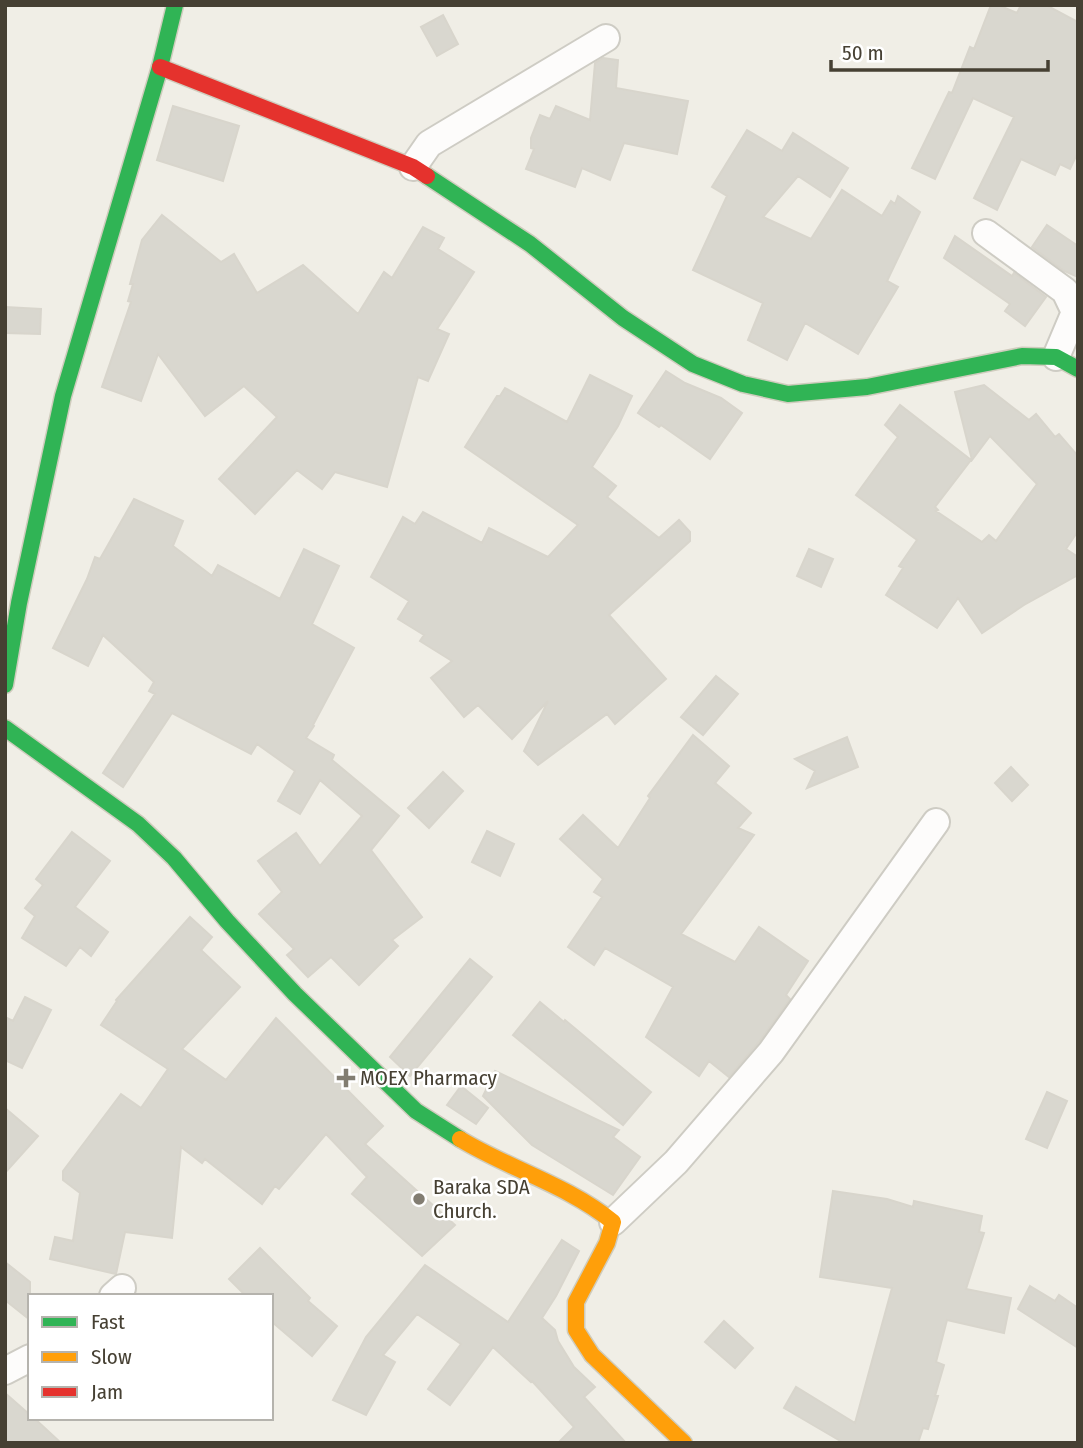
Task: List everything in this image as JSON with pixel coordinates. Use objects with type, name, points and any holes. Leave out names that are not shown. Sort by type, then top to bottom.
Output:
[{"type":"street","points":[[5,685],[19,603],[63,396],[160,67],[175,5]]},
{"type":"street","points":[[413,167],[429,144],[606,38]]},
{"type":"street","points":[[160,67],[413,167],[530,244],[623,318],[693,364],[743,384],[788,394],[867,387],[1022,356],[1067,363],[1075,312],[1065,291],[986,233]]},
{"type":"street","points":[[5,728],[138,824],[174,858],[227,921],[295,994],[416,1111],[480,1152],[591,1204],[613,1222]]},
{"type":"street","points":[[684,1443],[592,1355],[576,1330],[576,1302],[607,1243],[613,1222],[676,1162],[771,1052],[936,822]]},
{"type":"street","points":[[5,1371],[28,1359]]},
{"type":"building","points":[[991,5],[1017,13],[1021,5],[1046,5],[1078,22],[1078,152],[1070,169],[1060,164],[1055,175],[1021,159],[997,210],[974,198],[1014,117],[973,98],[935,179],[912,168],[949,92],[952,93],[970,47],[974,49]]},
{"type":"building","points":[[443,15],[458,44],[437,56],[421,27]]},
{"type":"building","points":[[603,58],[618,60],[616,88],[688,101],[677,154],[624,143],[610,180],[582,168],[575,187],[526,169],[534,149],[531,148],[531,138],[540,115],[550,119],[556,106],[590,120],[595,63]]},
{"type":"building","points":[[173,106],[239,126],[223,181],[157,160]]},
{"type":"building","points":[[747,130],[782,151],[793,133],[848,168],[830,197],[798,176],[763,217],[811,239],[842,190],[882,216],[891,201],[895,204],[898,196],[920,212],[887,281],[898,287],[858,354],[805,323],[787,360],[748,340],[763,303],[693,270],[727,196],[712,187]]},
{"type":"building","points":[[162,215],[221,262],[234,254],[257,293],[303,265],[358,314],[384,272],[392,278],[423,227],[444,238],[438,249],[474,272],[437,329],[449,334],[428,381],[418,377],[387,487],[335,472],[322,489],[297,470],[255,514],[219,479],[277,417],[244,386],[205,416],[158,354],[141,401],[102,387],[131,302],[128,301],[133,284],[130,284],[142,240]]},
{"type":"building","points":[[1047,225],[1078,246],[1078,277],[1064,271],[1032,247]]},
{"type":"building","points":[[955,236],[1012,276],[1014,273],[1046,297],[1025,326],[1005,311],[1010,304],[944,258]]},
{"type":"building","points":[[5,307],[41,309],[40,334],[5,333]]},
{"type":"building","points":[[666,371],[685,383],[721,398],[742,413],[710,459],[661,425],[659,427],[638,413]]},
{"type":"building","points":[[590,375],[632,396],[618,426],[592,467],[616,486],[607,497],[659,538],[679,520],[690,532],[690,541],[609,615],[666,679],[615,724],[607,714],[538,765],[524,751],[548,701],[512,739],[478,705],[464,717],[431,678],[452,661],[420,641],[424,635],[398,619],[409,601],[371,577],[403,517],[415,524],[423,512],[482,543],[489,528],[548,557],[578,525],[465,447],[497,396],[500,396],[505,388],[567,422]]},
{"type":"building","points":[[984,385],[1029,420],[1036,414],[1055,437],[1059,434],[1078,456],[1078,531],[1066,549],[1078,557],[1078,575],[1024,605],[982,633],[958,598],[937,628],[886,595],[903,568],[899,566],[917,540],[856,495],[898,437],[885,425],[900,405],[971,460],[935,507],[938,510],[936,511],[982,542],[989,535],[996,541],[1037,484],[990,436],[972,460],[955,392]]},
{"type":"building","points":[[134,499],[183,521],[173,546],[212,576],[218,565],[280,599],[304,549],[339,566],[312,624],[354,648],[306,738],[334,755],[332,760],[399,816],[371,850],[422,917],[392,940],[398,946],[359,985],[331,957],[308,977],[287,955],[294,949],[259,914],[282,892],[258,861],[296,833],[320,866],[362,816],[320,780],[300,814],[278,801],[295,771],[257,744],[251,754],[172,713],[123,787],[103,773],[155,694],[149,691],[154,682],[103,635],[88,666],[53,648],[95,557],[100,559]]},
{"type":"building","points":[[809,549],[833,559],[821,587],[797,576]]},
{"type":"building","points":[[716,676],[738,694],[703,735],[681,717]]},
{"type":"building","points":[[693,735],[729,766],[715,783],[751,813],[738,828],[754,835],[681,934],[735,962],[759,927],[808,961],[786,995],[790,999],[729,1077],[709,1061],[699,1076],[646,1037],[673,987],[605,948],[594,965],[568,947],[602,897],[594,892],[603,879],[560,839],[583,815],[618,848],[650,798],[648,796]]},
{"type":"building","points":[[847,737],[858,767],[807,788],[815,771],[795,759]]},
{"type":"building","points":[[1011,767],[1028,785],[1012,801],[995,783]]},
{"type":"building","points":[[443,772],[463,791],[429,828],[408,808]]},
{"type":"building","points":[[487,831],[514,844],[500,876],[472,862]]},
{"type":"building","points":[[72,832],[110,861],[75,907],[108,932],[91,956],[80,947],[66,966],[22,938],[35,916],[25,908],[43,885],[36,879]]},
{"type":"building","points":[[190,917],[212,937],[201,950],[240,987],[182,1049],[226,1080],[276,1018],[383,1126],[365,1144],[455,1225],[422,1256],[352,1194],[367,1177],[326,1134],[279,1189],[275,1186],[262,1204],[205,1159],[202,1163],[181,1147],[172,1238],[125,1232],[116,1274],[50,1259],[55,1237],[73,1241],[80,1193],[63,1180],[63,1171],[121,1094],[141,1108],[168,1069],[101,1025],[116,1000]]},
{"type":"building","points":[[470,959],[492,977],[410,1076],[390,1057]]},
{"type":"building","points":[[25,997],[51,1010],[22,1068],[5,1060],[5,1017],[13,1021]]},
{"type":"building","points":[[540,1002],[651,1092],[623,1125],[513,1035]]},
{"type":"building","points":[[495,1071],[619,1130],[613,1137],[640,1157],[613,1195],[532,1145],[483,1096]]},
{"type":"building","points":[[461,1086],[488,1108],[476,1124],[447,1105]]},
{"type":"building","points":[[1047,1092],[1067,1101],[1047,1148],[1026,1139]]},
{"type":"building","points":[[5,1108],[38,1136],[5,1173]]},
{"type":"building","points":[[833,1191],[887,1199],[913,1207],[914,1201],[982,1216],[979,1232],[984,1233],[966,1289],[1011,1298],[1004,1333],[947,1320],[936,1362],[944,1365],[935,1396],[938,1396],[928,1429],[923,1428],[918,1443],[844,1443],[784,1408],[796,1387],[855,1423],[892,1288],[820,1277]]},
{"type":"building","points":[[562,1240],[579,1251],[542,1318],[555,1330],[558,1341],[574,1367],[595,1387],[584,1397],[626,1443],[558,1443],[574,1427],[532,1381],[493,1347],[450,1405],[428,1389],[461,1344],[417,1314],[383,1355],[395,1362],[366,1415],[333,1400],[366,1337],[425,1265],[508,1322]]},
{"type":"building","points":[[260,1248],[310,1298],[308,1301],[337,1326],[312,1356],[273,1323],[273,1294],[244,1294],[229,1279]]},
{"type":"building","points":[[5,1262],[30,1282],[28,1318],[5,1300]]},
{"type":"building","points":[[1030,1286],[1055,1301],[1059,1295],[1078,1308],[1078,1348],[1018,1309]]},
{"type":"building","points":[[724,1321],[753,1348],[735,1368],[705,1342]]},
{"type":"building","points":[[5,1393],[28,1413],[28,1420],[36,1420],[61,1443],[5,1443]]},
{"type":"traffic: fast","points":[[5,685],[19,603],[63,396],[160,67],[175,5]]},
{"type":"traffic: fast","points":[[427,176],[530,244],[623,318],[693,364],[743,384],[788,394],[867,387],[1022,356],[1056,357],[1078,369]]},
{"type":"traffic: fast","points":[[5,728],[138,824],[174,858],[227,921],[295,994],[416,1111],[460,1139]]},
{"type":"traffic: slow","points":[[460,1139],[558,1187],[613,1222],[607,1243],[576,1302],[576,1330],[592,1355],[684,1443]]},
{"type":"traffic: jam","points":[[160,67],[413,167],[427,176]]},
{"type":"place","name":"MOEX Pharmacy","points":[[346,1078]]},
{"type":"place","name":"Baraka SDA Church.","points":[[419,1199]]}]
